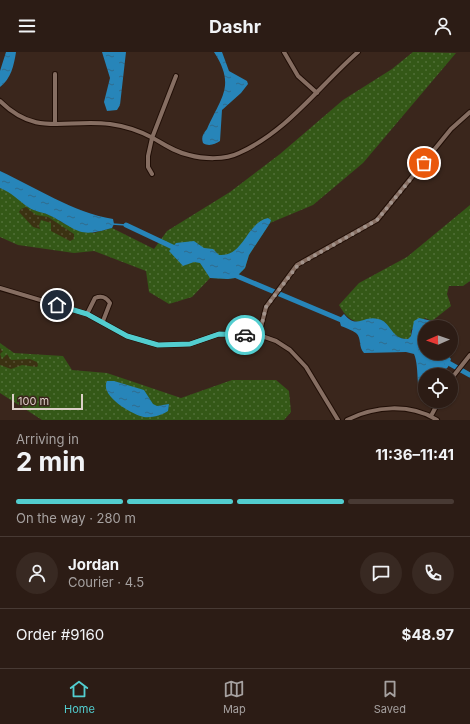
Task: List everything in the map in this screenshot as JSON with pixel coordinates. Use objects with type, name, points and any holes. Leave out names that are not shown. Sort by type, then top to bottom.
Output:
[{"type":"street","points":[[284,52],[298,76],[317,93]]},
{"type":"street","points":[[0,101],[21,118],[45,125],[89,122],[111,124],[133,130],[152,138],[177,152],[194,156],[214,157],[238,154],[274,131],[300,110],[358,52]]},
{"type":"street","points":[[55,74],[55,124]]},
{"type":"street","points":[[152,174],[147,161],[152,138],[176,76]]},
{"type":"street","points":[[259,335],[266,307],[298,265],[377,220],[452,129],[470,112]]},
{"type":"street","points":[[0,288],[87,314],[103,321],[127,336],[158,345],[190,344],[219,334],[259,335],[276,341],[298,357],[338,420]]},
{"type":"street","points":[[87,314],[95,298],[102,296],[110,303],[103,321]]},
{"type":"street","points":[[458,370],[470,355]]},
{"type":"street","points":[[431,416],[435,408]]},
{"type":"street","points":[[346,420],[369,411],[383,409],[411,410],[431,416],[437,420]]},
{"type":"green space","points":[[413,52],[456,53],[363,163],[313,205],[270,223],[249,255],[245,268],[235,278],[210,278],[192,297],[169,304],[149,292],[146,271],[94,251],[74,253],[18,245],[0,237],[0,188],[11,192],[28,207],[50,215],[65,224],[94,233],[112,228],[154,249],[167,231],[230,192],[280,154],[343,100],[392,69]]},
{"type":"green space","points":[[470,205],[470,281],[463,286],[449,286],[447,294],[451,306],[433,320],[425,318],[423,320],[418,320],[418,324],[411,330],[411,336],[408,339],[400,338],[394,334],[385,322],[358,322],[348,317],[339,305],[359,283],[407,257]]},
{"type":"green space","points":[[0,343],[14,353],[63,356],[72,370],[107,373],[181,398],[232,380],[276,380],[289,391],[291,412],[284,420],[42,420],[0,393]]},
{"type":"sand","points":[[26,207],[36,215],[48,217],[74,234],[74,239],[70,241],[51,231],[51,223],[41,220],[39,225],[40,229],[33,227],[19,212],[21,209]]},
{"type":"sand","points":[[0,354],[2,359],[7,354],[11,360],[30,359],[37,362],[38,365],[37,367],[22,365],[11,369],[0,365]]},
{"type":"water","points":[[6,52],[16,52],[13,67],[9,76],[0,87],[0,71]]},
{"type":"water","points":[[102,52],[126,52],[120,105],[117,110],[107,111],[104,102],[110,78]]},
{"type":"water","points":[[214,52],[222,52],[229,71],[247,81],[248,84],[241,93],[222,110],[220,141],[207,145],[203,143],[202,139],[204,132],[207,129],[221,100],[225,83],[221,64]]},
{"type":"water","points":[[0,171],[55,199],[83,211],[113,219],[114,224],[112,228],[85,233],[74,229],[48,215],[31,209],[11,194],[0,188]]},
{"type":"water","points":[[268,218],[271,220],[270,223],[249,255],[245,268],[235,278],[210,278],[200,263],[194,262],[183,266],[169,251],[176,243],[194,241],[204,248],[213,249],[219,255],[227,254],[234,251],[240,245],[255,226]]},
{"type":"water","points":[[344,314],[349,319],[357,322],[373,318],[382,320],[394,334],[402,339],[408,339],[411,336],[414,321],[419,318],[428,320],[418,320],[418,360],[451,360],[448,367],[418,368],[418,389],[417,367],[414,354],[406,352],[364,353],[361,348],[358,335],[341,326],[339,319]]},
{"type":"water","points":[[107,381],[114,381],[144,390],[153,404],[157,406],[169,404],[168,411],[160,415],[150,417],[144,417],[132,413],[118,404],[108,393],[106,387]]},
{"type":"waterway","points":[[112,224],[126,225]]},
{"type":"waterway","points":[[126,225],[179,250]]},
{"type":"waterway","points":[[232,274],[346,322]]},
{"type":"waterway","points":[[445,361],[470,375]]},
{"type":"way so far","points":[[245,335],[259,335],[266,307],[298,265],[377,220],[424,163]]},
{"type":"route","points":[[57,305],[87,314],[103,321],[127,336],[158,345],[190,344],[219,334],[245,335]]}]
